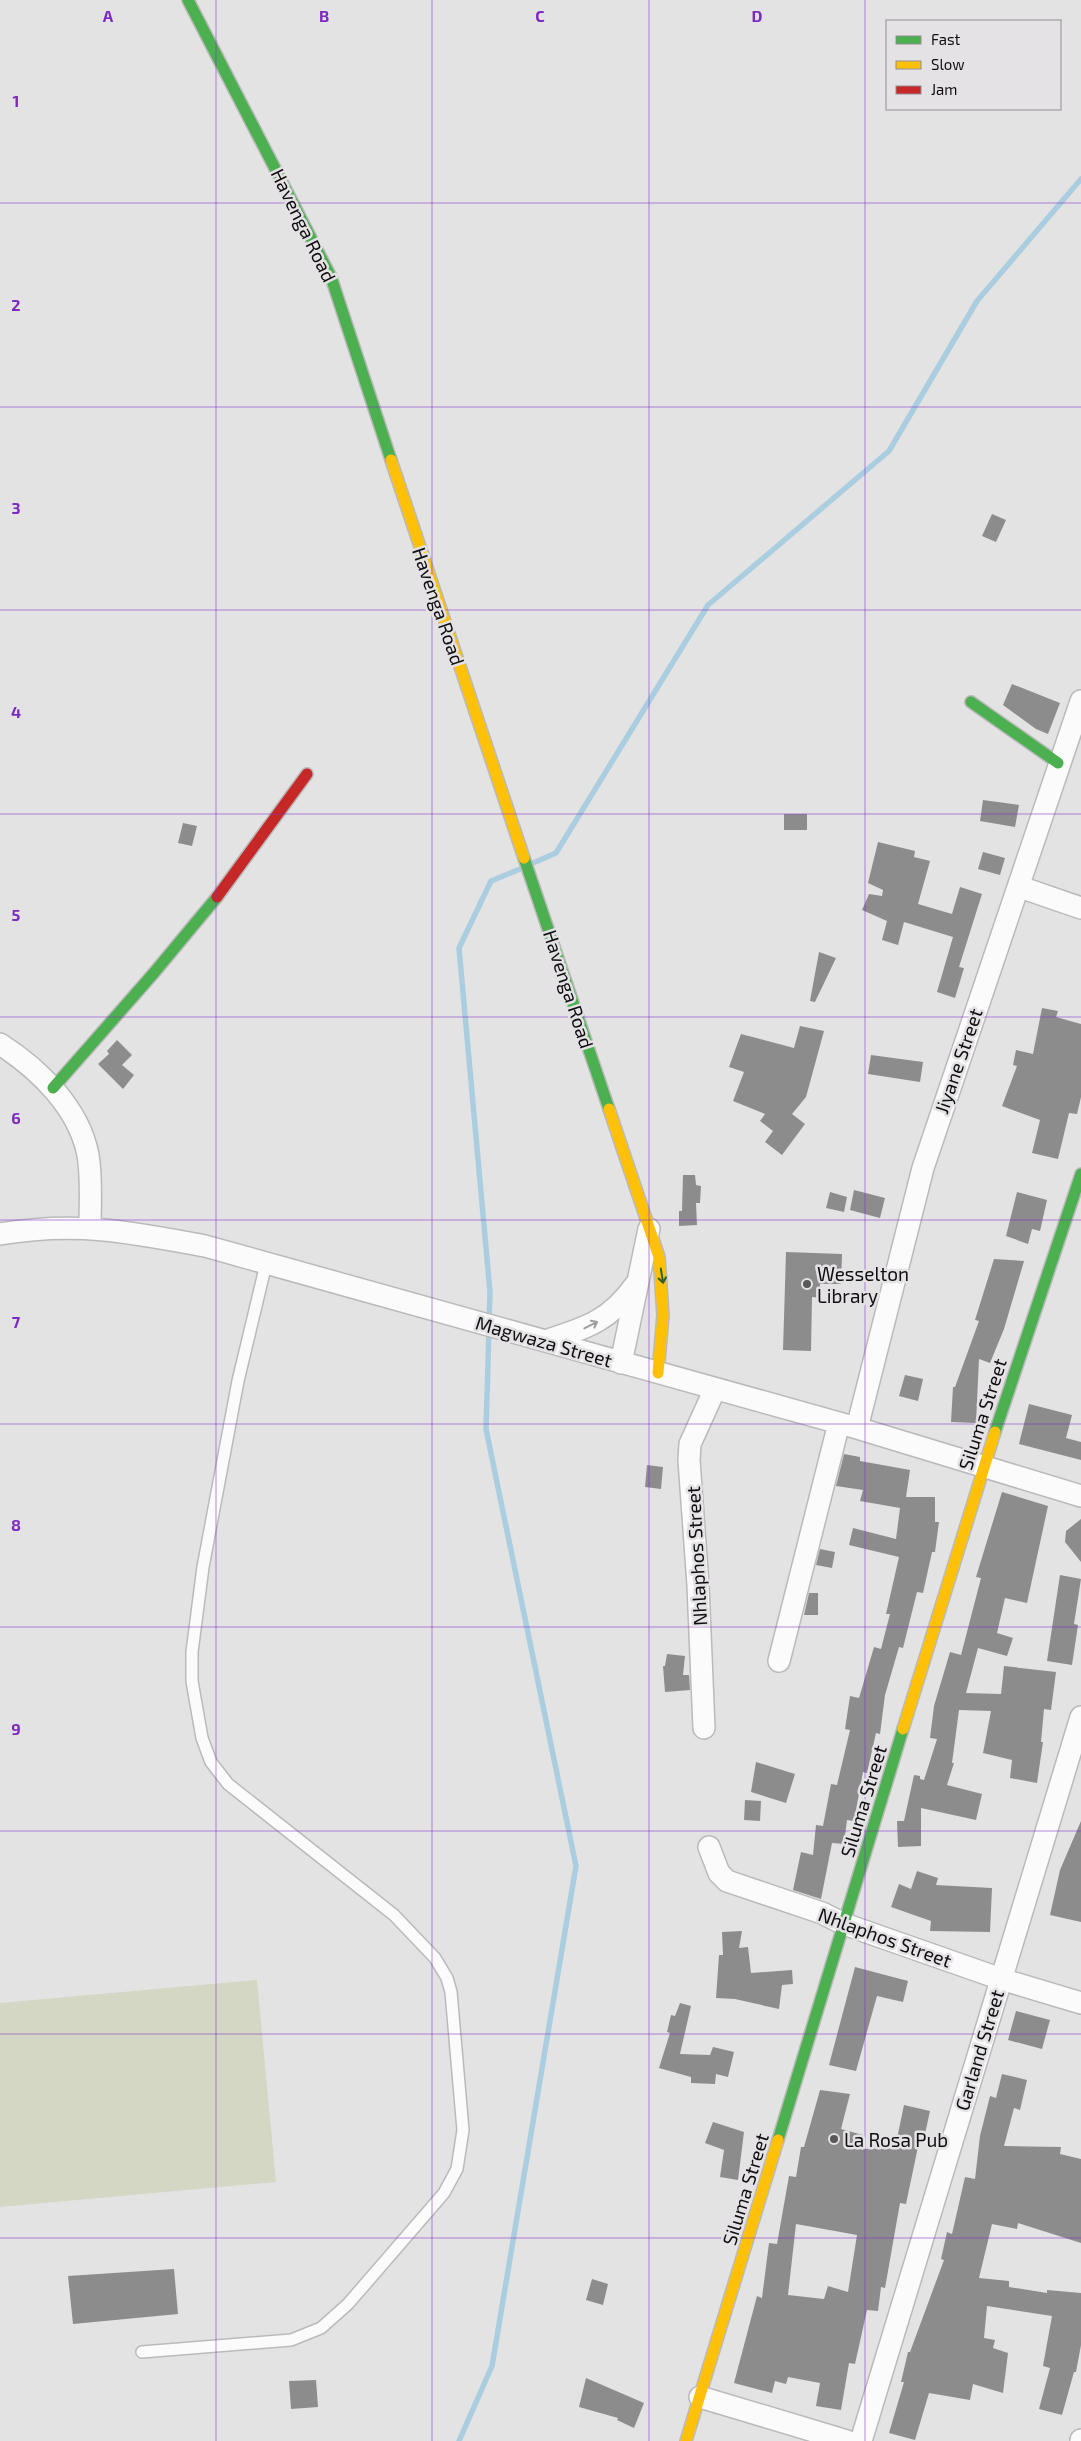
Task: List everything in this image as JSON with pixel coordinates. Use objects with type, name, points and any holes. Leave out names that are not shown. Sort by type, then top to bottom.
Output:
[{"type":"street","name":"Havenga Road","points":[[188,0],[331,277],[350,331],[412,524],[659,1257],[664,1287],[665,1319],[658,1373]]},
{"type":"street","name":"Jiyane Street","points":[[779,1661],[922,1168],[1020,887],[1058,763],[1081,701]]},
{"type":"street","points":[[971,702],[1058,763]]},
{"type":"street","points":[[52,1088],[142,988],[222,891],[276,820],[307,774]]},
{"type":"street","points":[[1020,887],[1081,908]]},
{"type":"street","points":[[0,1044],[25,1061],[52,1088],[70,1111],[79,1127],[88,1154],[90,1228]]},
{"type":"street","name":"Siluma Street","points":[[686,2441],[982,1467],[1081,1174]]},
{"type":"street","name":"Magwaza Street","points":[[0,1234],[43,1229],[90,1228],[127,1231],[205,1246],[848,1426],[1081,1496]]},
{"type":"street","name":"Havenga Road","points":[[621,1363],[649,1229]]},
{"type":"street","points":[[546,1341],[586,1328],[598,1322],[620,1305],[639,1280]]},
{"type":"street","name":"Nhlaphos Street","points":[[704,1728],[698,1585],[689,1460],[690,1444],[715,1389]]},
{"type":"street","name":"Garland Street","points":[[860,2441],[1081,1716]]},
{"type":"street","name":"Nhlaphos Street","points":[[709,1847],[719,1873],[727,1881],[822,1913],[844,1924],[1001,1979],[1081,2003]]},
{"type":"street","points":[[700,2397],[847,2441]]},
{"type":"lane","points":[[142,2352],[292,2340],[321,2328],[348,2304],[444,2193],[457,2168],[461,2150],[463,2130],[452,2002],[444,1972],[435,1958],[394,1915],[228,1784],[211,1762],[200,1730],[192,1681],[192,1652],[202,1567],[238,1381],[266,1264]]},
{"type":"green space","points":[[257,1980],[276,2182],[0,2207],[0,2003]]},
{"type":"building","points":[[992,514],[1006,520],[996,542],[982,536]]},
{"type":"building","points":[[1012,684],[1060,703],[1048,734],[1036,729],[1003,705]]},
{"type":"building","points":[[983,800],[1019,805],[1015,827],[980,821]]},
{"type":"building","points":[[784,814],[807,814],[807,830],[784,830]]},
{"type":"building","points":[[183,823],[197,826],[192,846],[178,843]]},
{"type":"building","points":[[878,842],[915,851],[914,857],[930,861],[918,904],[952,914],[960,887],[982,894],[959,967],[964,968],[955,998],[937,992],[953,937],[904,922],[898,945],[882,940],[887,921],[862,910],[869,894],[882,896],[883,890],[868,883]]},
{"type":"building","points":[[983,852],[1005,858],[1000,875],[978,869]]},
{"type":"building","points":[[819,952],[836,958],[815,1002],[810,1001]]},
{"type":"building","points":[[1042,1008],[1058,1011],[1056,1017],[1081,1024],[1081,1097],[1077,1114],[1069,1113],[1058,1159],[1032,1153],[1040,1120],[1002,1106],[1017,1066],[1013,1065],[1016,1050],[1033,1054]]},
{"type":"building","points":[[800,1026],[824,1031],[806,1097],[792,1114],[805,1124],[782,1155],[765,1142],[773,1131],[760,1121],[765,1114],[733,1101],[744,1072],[729,1067],[741,1034],[794,1048]]},
{"type":"building","points":[[117,1040],[132,1055],[122,1065],[134,1075],[123,1089],[98,1064],[109,1054],[107,1051]]},
{"type":"building","points":[[871,1055],[923,1062],[920,1082],[868,1074]]},
{"type":"building","points":[[683,1175],[695,1175],[696,1185],[701,1186],[700,1203],[696,1203],[697,1225],[679,1226],[679,1211],[682,1211]]},
{"type":"building","points":[[854,1190],[885,1198],[880,1218],[850,1210]]},
{"type":"building","points":[[830,1192],[847,1197],[844,1212],[826,1208]]},
{"type":"building","points":[[1017,1192],[1047,1200],[1040,1231],[1032,1229],[1028,1244],[1006,1236]]},
{"type":"building","points":[[786,1252],[842,1254],[841,1284],[820,1284],[820,1298],[812,1297],[811,1351],[783,1350]]},
{"type":"building","points":[[994,1259],[1024,1261],[1004,1329],[990,1363],[979,1359],[976,1423],[951,1422],[953,1387],[955,1387],[979,1321],[975,1320]]},
{"type":"building","points":[[905,1375],[923,1379],[918,1401],[899,1396]]},
{"type":"building","points":[[1029,1404],[1072,1415],[1066,1438],[1081,1442],[1081,1460],[1019,1444]]},
{"type":"building","points":[[844,1454],[860,1457],[860,1461],[910,1470],[906,1497],[935,1497],[935,1522],[939,1522],[935,1552],[932,1552],[923,1593],[917,1592],[903,1648],[899,1647],[885,1695],[880,1734],[876,1733],[867,1773],[863,1772],[854,1821],[847,1820],[844,1844],[832,1843],[821,1899],[793,1890],[801,1852],[813,1855],[816,1825],[823,1826],[831,1784],[837,1785],[850,1730],[845,1729],[850,1696],[859,1698],[874,1647],[881,1649],[890,1614],[886,1614],[899,1557],[849,1545],[853,1528],[896,1539],[900,1508],[860,1501],[863,1490],[836,1486]]},
{"type":"building","points":[[647,1465],[663,1467],[661,1489],[645,1487]]},
{"type":"building","points":[[1002,1492],[1048,1506],[1027,1603],[1005,1598],[997,1633],[1013,1638],[1007,1656],[978,1648],[966,1693],[1001,1694],[1004,1666],[1056,1672],[1051,1710],[1044,1709],[1041,1742],[1043,1742],[1037,1783],[1010,1778],[1012,1760],[983,1753],[991,1711],[959,1710],[952,1763],[954,1763],[947,1785],[982,1794],[976,1820],[921,1808],[921,1846],[898,1847],[897,1821],[904,1821],[914,1775],[920,1776],[920,1779],[924,1780],[937,1739],[930,1738],[934,1706],[950,1652],[961,1655],[981,1578],[976,1577]]},
{"type":"building","points":[[1081,1519],[1081,1562],[1065,1542],[1066,1531]]},
{"type":"building","points":[[820,1549],[835,1552],[832,1568],[816,1565]]},
{"type":"building","points":[[1060,1575],[1081,1579],[1074,1624],[1078,1625],[1072,1665],[1047,1661]]},
{"type":"building","points":[[809,1593],[818,1593],[818,1615],[804,1615]]},
{"type":"building","points":[[667,1654],[685,1656],[683,1675],[689,1675],[690,1690],[665,1692],[663,1666],[665,1666]]},
{"type":"building","points":[[756,1762],[795,1774],[786,1803],[751,1792]]},
{"type":"building","points":[[745,1800],[761,1801],[760,1821],[744,1820]]},
{"type":"building","points":[[1081,1821],[1081,1922],[1050,1915],[1060,1870]]},
{"type":"building","points":[[917,1871],[938,1878],[936,1885],[992,1888],[990,1932],[930,1931],[931,1921],[891,1907],[899,1884],[911,1889]]},
{"type":"building","points":[[742,1931],[739,1948],[748,1947],[751,1973],[792,1970],[793,1984],[782,1985],[779,2009],[735,1999],[716,1998],[719,1955],[723,1955],[722,1932]]},
{"type":"building","points":[[855,1967],[908,1981],[903,2002],[877,1996],[856,2071],[829,2065]]},
{"type":"building","points":[[680,2003],[691,2006],[680,2054],[710,2055],[713,2047],[734,2052],[728,2077],[716,2074],[715,2084],[691,2083],[691,2077],[659,2068],[670,2033],[667,2032],[671,2015],[675,2016]]},
{"type":"building","points":[[1016,2011],[1050,2020],[1042,2049],[1008,2040]]},
{"type":"building","points":[[1002,2074],[1027,2080],[1020,2110],[1014,2108],[1004,2146],[1061,2147],[1060,2154],[1081,2159],[1081,2243],[1018,2223],[1017,2229],[992,2224],[979,2278],[1009,2281],[1009,2287],[1047,2293],[1047,2290],[1081,2293],[1081,2345],[1076,2372],[1074,2372],[1062,2415],[1039,2409],[1050,2368],[1043,2366],[1052,2316],[987,2306],[984,2338],[995,2340],[993,2348],[1008,2353],[1003,2393],[973,2384],[970,2400],[929,2393],[915,2440],[889,2433],[904,2382],[901,2382],[908,2352],[910,2352],[944,2260],[941,2259],[947,2232],[952,2234],[965,2177],[975,2179],[980,2136],[990,2096],[996,2098]]},
{"type":"building","points":[[820,2090],[850,2094],[841,2129],[863,2135],[859,2149],[895,2148],[904,2105],[930,2111],[923,2143],[919,2142],[906,2204],[900,2203],[885,2288],[881,2287],[878,2311],[867,2310],[855,2364],[849,2363],[841,2410],[816,2406],[820,2383],[788,2377],[786,2384],[775,2381],[772,2393],[734,2383],[757,2296],[762,2298],[769,2243],[777,2244],[789,2176],[796,2177],[801,2147],[804,2147]],"holes":[[[796,2224],[857,2235],[848,2292],[828,2286],[824,2299],[788,2295]]]},
{"type":"building","points":[[713,2122],[744,2132],[738,2180],[720,2177],[724,2150],[705,2143]]},
{"type":"building","points":[[174,2269],[178,2314],[73,2324],[68,2276]]},
{"type":"building","points":[[592,2279],[608,2284],[603,2305],[586,2300]]},
{"type":"building","points":[[586,2378],[644,2403],[634,2428],[617,2420],[618,2418],[579,2407]]},
{"type":"building","points":[[316,2380],[318,2407],[291,2409],[289,2381]]},
{"type":"waterway","points":[[533,863],[556,853],[708,605],[889,451],[977,301],[1081,179]]},
{"type":"waterway","points":[[489,1320],[490,1292],[459,948],[491,881],[520,869]]},
{"type":"waterway","points":[[459,2441],[492,2366],[576,1866],[486,1429],[489,1329]]},
{"type":"traffic: fast","points":[[188,0],[331,277],[391,460]]},
{"type":"traffic: fast","points":[[971,702],[1058,763]]},
{"type":"traffic: fast","points":[[524,858],[609,1109]]},
{"type":"traffic: fast","points":[[53,1088],[153,974],[217,897]]},
{"type":"traffic: fast","points":[[995,1432],[1081,1174]]},
{"type":"traffic: fast","points":[[778,2140],[903,1729]]},
{"type":"traffic: slow","points":[[391,460],[524,858]]},
{"type":"traffic: slow","points":[[609,1109],[659,1257],[663,1315],[658,1373]]},
{"type":"traffic: slow","points":[[903,1729],[995,1432]]},
{"type":"traffic: slow","points":[[686,2441],[778,2140]]},
{"type":"traffic: jam","points":[[217,897],[307,774]]},
{"type":"place","name":"Wesselton Library","points":[[807,1284]]},
{"type":"place","name":"La Rosa Pub","points":[[834,2139]]}]
